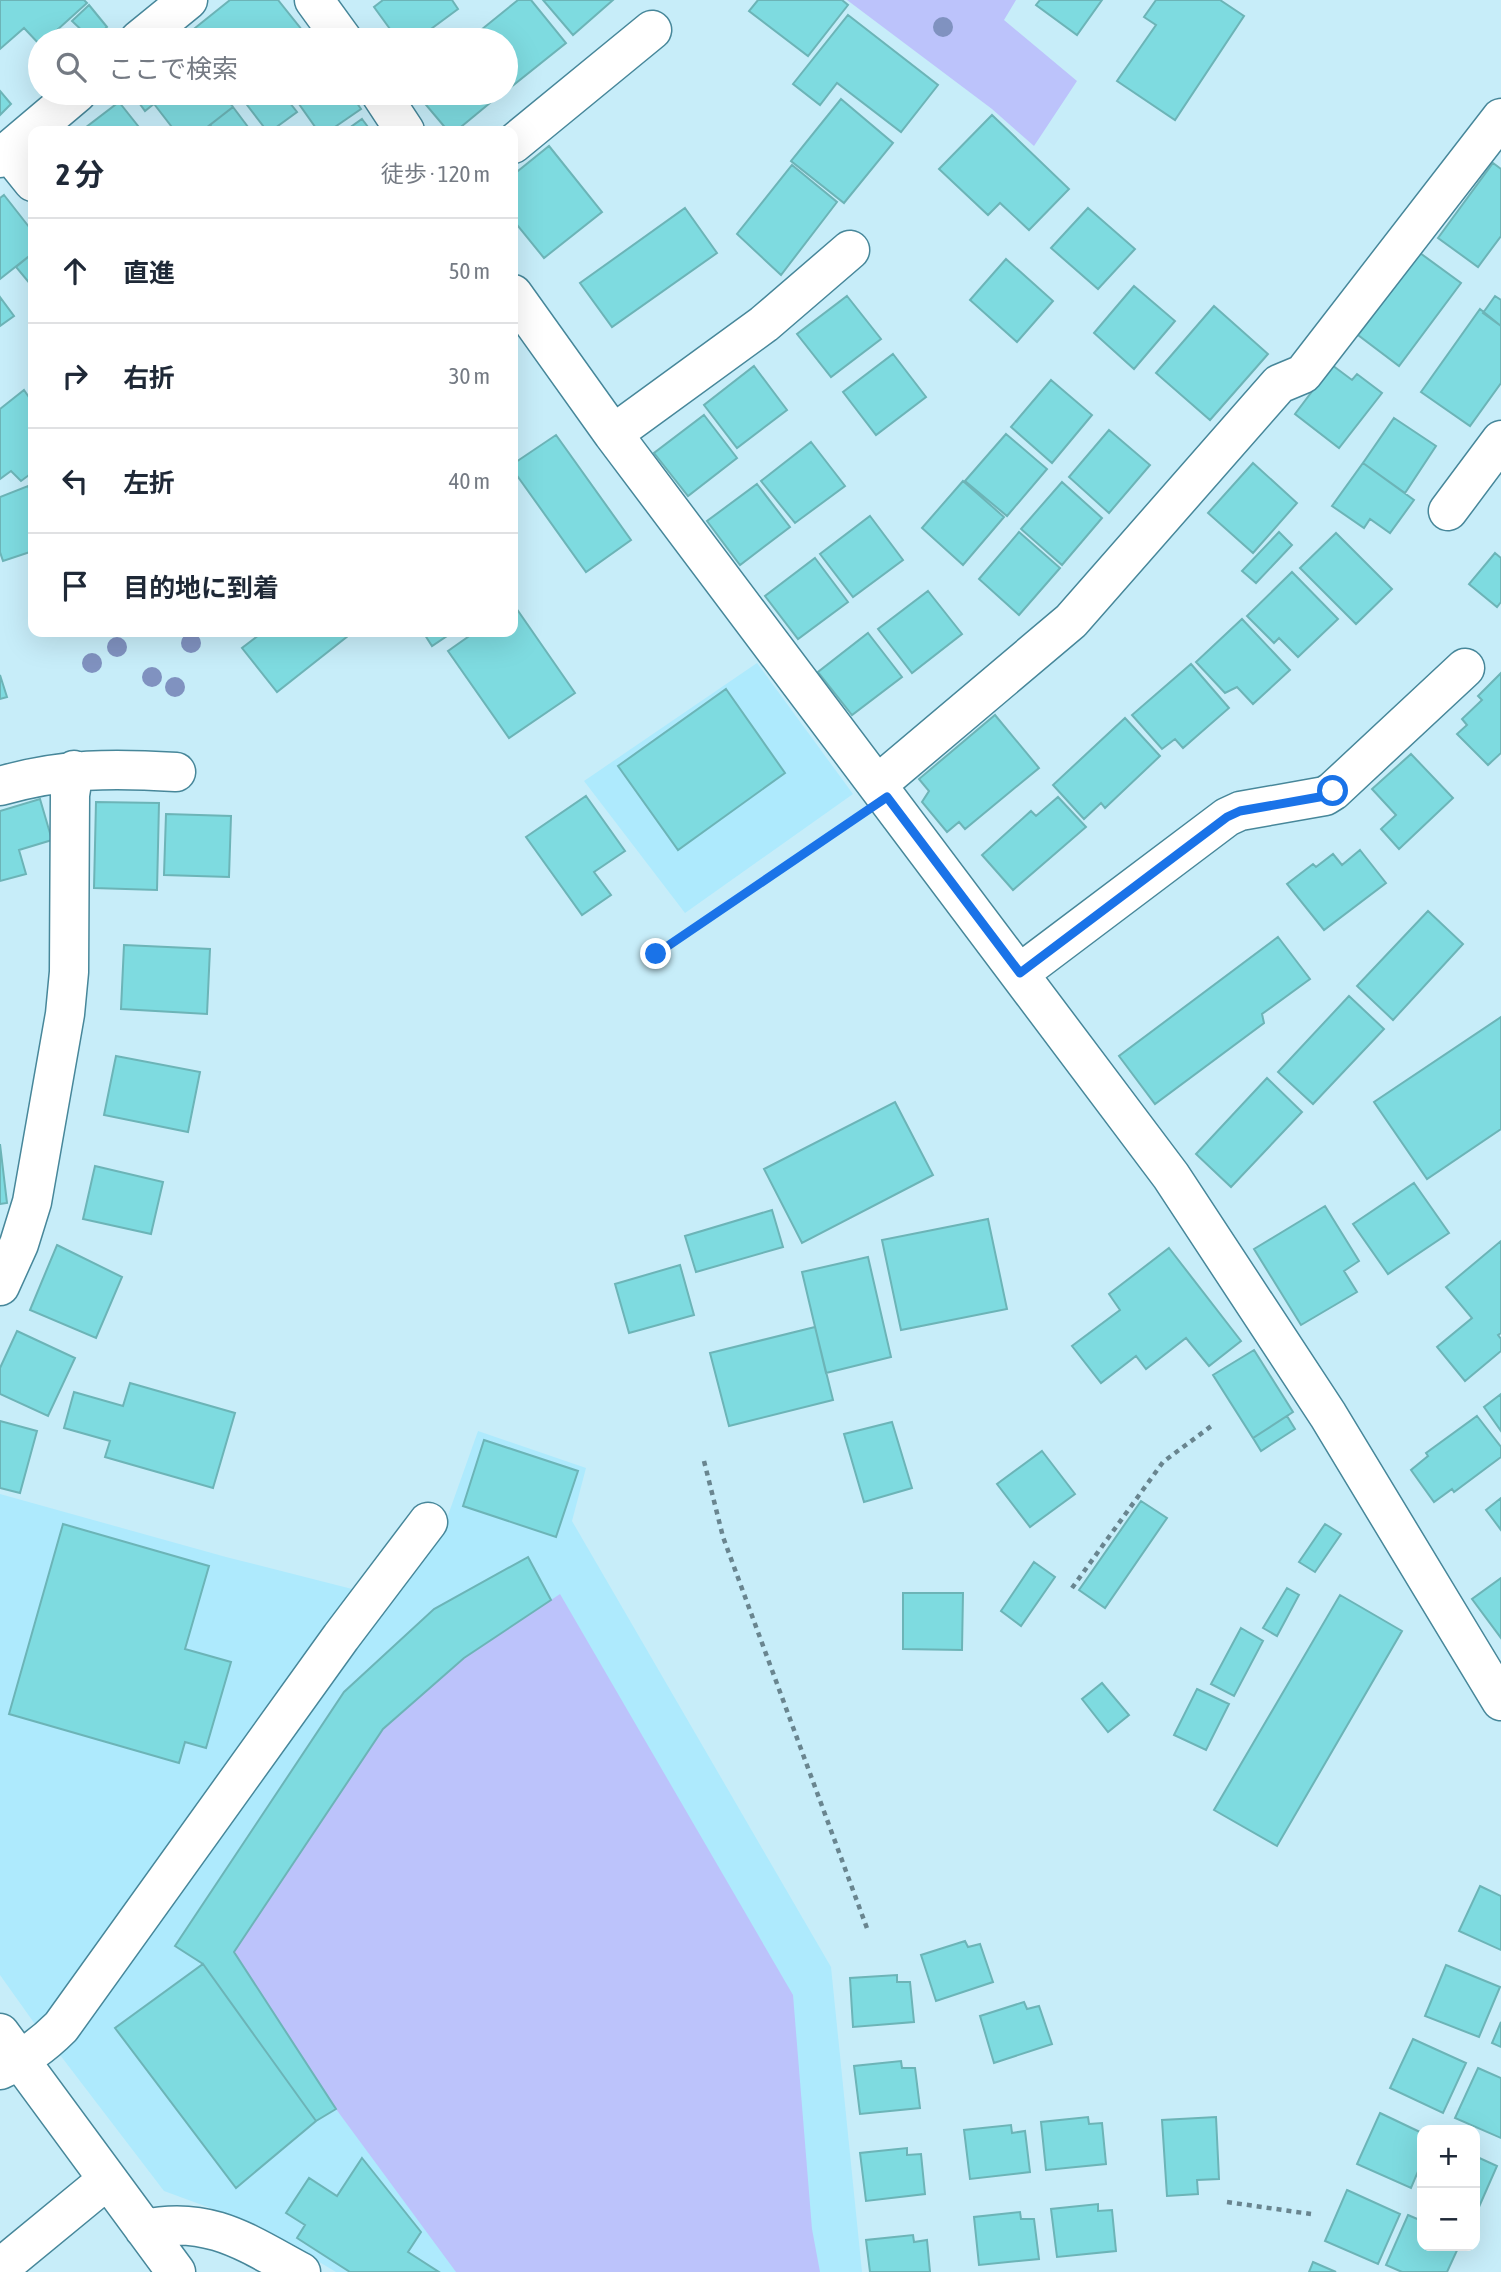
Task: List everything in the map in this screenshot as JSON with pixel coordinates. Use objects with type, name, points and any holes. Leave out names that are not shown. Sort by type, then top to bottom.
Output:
[{"type":"street","points":[[154,28],[188,0]]},
{"type":"street","points":[[314,0],[334,28]]},
{"type":"street","points":[[518,140],[652,30]]},
{"type":"street","points":[[38,126],[63,105]]},
{"type":"street","points":[[388,105],[402,126]]},
{"type":"street","points":[[883,791],[1071,621],[1279,384],[1304,374],[1501,118]]},
{"type":"street","points":[[28,134],[4,154],[28,178]]},
{"type":"street","points":[[613,434],[764,324],[850,250]]},
{"type":"street","points":[[518,301],[613,434],[1135,1127],[1214,1239],[1328,1415],[1501,1701]]},
{"type":"street","points":[[1448,511],[1501,440]]},
{"type":"street","points":[[1020,973],[1227,817],[1240,811],[1325,796],[1333,791],[1465,668]]},
{"type":"street","points":[[0,786],[74,770],[176,772]]},
{"type":"street","points":[[0,1286],[19,1244],[32,1202],[65,1014],[69,972],[70,795],[74,770]]},
{"type":"street","points":[[176,2272],[7,2055],[44,2045],[61,2028],[341,1637],[428,1522]]},
{"type":"street","points":[[0,2268],[107,2180]]},
{"type":"street","points":[[144,2229],[177,2224],[217,2230],[302,2272]]},
{"type":"path","points":[[656,954],[883,791]]},
{"type":"path","points":[[1072,1587],[1163,1462],[1214,1424]]},
{"type":"path","points":[[704,1461],[723,1536],[868,1931]]},
{"type":"path","points":[[1227,2202],[1311,2214]]},
{"type":"shaded area","points":[[847,0],[1016,0],[1004,20],[1077,81],[1034,146],[992,109]]},
{"type":"shaded area","points":[[757,663],[853,794],[685,913],[584,781]]},
{"type":"shaded area","points":[[478,1431],[586,1468],[572,1521],[831,1967],[862,2272],[336,2272],[257,2225],[164,2191],[57,2051],[446,1521]]},
{"type":"shaded area","points":[[0,1494],[356,1590],[37,2027],[0,1975]]},
{"type":"shaded area","points":[[560,1594],[793,1995],[812,2229],[820,2272],[456,2272],[336,2109],[234,1952],[383,1729],[464,1658]]},
{"type":"building","points":[[0,0],[84,0],[87,3],[59,28],[28,28],[28,32],[24,28],[0,49]]},
{"type":"building","points":[[230,0],[278,0],[300,28],[195,28]]},
{"type":"building","points":[[383,0],[452,0],[458,9],[432,28],[389,28],[374,7]]},
{"type":"building","points":[[518,0],[531,0],[566,43],[518,81],[518,28],[483,28]]},
{"type":"building","points":[[543,0],[613,0],[573,35]]},
{"type":"building","points":[[758,0],[842,0],[848,5],[808,56],[749,11]]},
{"type":"building","points":[[1040,0],[1102,0],[1077,35],[1036,5]]},
{"type":"building","points":[[1156,0],[1220,0],[1244,16],[1175,120],[1117,81],[1156,25],[1144,17]]},
{"type":"building","points":[[89,5],[107,27],[79,28],[72,21]]},
{"type":"building","points":[[848,15],[938,85],[901,132],[837,83],[820,105],[793,84]]},
{"type":"building","points":[[0,91],[11,104],[0,115]]},
{"type":"building","points":[[841,99],[893,143],[844,203],[791,161]]},
{"type":"building","points":[[115,105],[121,105],[138,126],[88,126]]},
{"type":"building","points":[[141,105],[152,105],[145,111]]},
{"type":"building","points":[[155,105],[233,107],[208,126],[171,126]]},
{"type":"building","points":[[247,105],[291,105],[297,112],[278,126],[263,126]]},
{"type":"building","points":[[300,105],[358,105],[361,109],[336,126],[314,126]]},
{"type":"building","points":[[426,105],[487,105],[462,126],[444,126]]},
{"type":"building","points":[[233,107],[247,126],[211,126]]},
{"type":"building","points":[[992,115],[1069,189],[1029,230],[1000,203],[988,215],[939,169]]},
{"type":"building","points":[[362,119],[367,126],[352,126]]},
{"type":"building","points":[[549,146],[602,212],[544,258],[518,226],[518,171]]},
{"type":"building","points":[[1493,163],[1501,169],[1501,236],[1478,267],[1438,238]]},
{"type":"building","points":[[792,165],[837,202],[781,275],[737,234]]},
{"type":"building","points":[[4,195],[28,226],[28,257],[0,279],[0,198]]},
{"type":"building","points":[[685,208],[717,253],[612,327],[580,283]]},
{"type":"building","points":[[1088,208],[1135,249],[1098,289],[1051,248]]},
{"type":"building","points":[[1420,253],[1461,283],[1399,366],[1358,335]]},
{"type":"building","points":[[28,257],[28,281],[16,267]]},
{"type":"building","points":[[1006,259],[1053,301],[1017,342],[970,300]]},
{"type":"building","points":[[1134,286],[1175,321],[1134,369],[1094,333]]},
{"type":"building","points":[[847,296],[881,339],[831,377],[797,334]]},
{"type":"building","points":[[1495,296],[1501,300],[1501,326],[1483,313]]},
{"type":"building","points":[[0,297],[14,316],[0,326]]},
{"type":"building","points":[[1214,306],[1268,354],[1210,420],[1156,373]]},
{"type":"building","points":[[1480,309],[1501,326],[1501,383],[1470,426],[1421,392]]},
{"type":"building","points":[[893,354],[926,397],[876,435],[843,392]]},
{"type":"building","points":[[1332,365],[1352,380],[1357,374],[1382,393],[1339,448],[1295,414]]},
{"type":"building","points":[[754,366],[787,410],[737,448],[704,405]]},
{"type":"building","points":[[1051,380],[1092,415],[1052,463],[1011,427]]},
{"type":"building","points":[[24,390],[28,396],[28,476],[21,481],[11,471],[0,479],[0,409]]},
{"type":"building","points":[[704,415],[737,458],[688,496],[654,453]]},
{"type":"building","points":[[1394,418],[1436,446],[1405,493],[1363,463]]},
{"type":"building","points":[[1109,430],[1150,465],[1109,513],[1069,477]]},
{"type":"building","points":[[1006,434],[1047,469],[1007,516],[965,481]]},
{"type":"building","points":[[556,435],[631,540],[586,572],[518,477],[518,461]]},
{"type":"building","points":[[811,442],[845,486],[795,523],[761,481]]},
{"type":"building","points":[[1253,463],[1297,503],[1253,553],[1208,513]]},
{"type":"building","points":[[1363,463],[1414,500],[1390,533],[1370,519],[1364,528],[1332,506]]},
{"type":"building","points":[[963,481],[1004,517],[963,565],[922,528]]},
{"type":"building","points":[[1062,482],[1102,518],[1062,565],[1021,529]]},
{"type":"building","points":[[757,484],[790,527],[740,565],[707,521]]},
{"type":"building","points":[[28,486],[28,553],[3,561],[0,552],[0,497]]},
{"type":"building","points":[[870,516],[903,560],[853,597],[820,554]]},
{"type":"building","points":[[1019,532],[1060,568],[1019,615],[979,579]]},
{"type":"building","points":[[1279,532],[1292,545],[1256,583],[1242,571]]},
{"type":"building","points":[[1336,533],[1392,589],[1356,624],[1300,568]]},
{"type":"building","points":[[1495,553],[1501,558],[1501,602],[1497,607],[1469,584]]},
{"type":"building","points":[[815,558],[848,602],[798,639],[765,596]]},
{"type":"building","points":[[1292,572],[1338,619],[1298,657],[1279,638],[1274,643],[1247,616]]},
{"type":"building","points":[[928,591],[962,634],[912,673],[878,629]]},
{"type":"building","points":[[518,611],[575,693],[509,738],[448,651],[468,637],[518,637]]},
{"type":"building","points":[[1242,619],[1290,670],[1253,704],[1237,687],[1225,693],[1196,662]]},
{"type":"building","points":[[868,633],[902,677],[852,715],[818,672]]},
{"type":"building","points":[[256,637],[347,637],[277,692],[242,648]]},
{"type":"building","points":[[426,637],[446,637],[432,646]]},
{"type":"building","points":[[1191,664],[1229,708],[1183,748],[1175,739],[1162,749],[1132,715]]},
{"type":"building","points":[[1501,673],[1501,753],[1488,765],[1457,734],[1467,725],[1462,719],[1482,700],[1478,696]]},
{"type":"building","points":[[0,675],[7,697],[0,699]]},
{"type":"building","points":[[726,689],[785,773],[678,850],[618,766]]},
{"type":"building","points":[[995,715],[1039,768],[965,829],[959,822],[947,832],[922,802],[929,791],[919,779]]},
{"type":"building","points":[[1125,718],[1160,756],[1105,808],[1101,803],[1084,819],[1053,785]]},
{"type":"building","points":[[1411,754],[1453,798],[1399,849],[1381,829],[1396,815],[1372,789]]},
{"type":"building","points":[[586,796],[625,851],[594,872],[611,895],[582,915],[526,837]]},
{"type":"building","points":[[1058,797],[1086,827],[1013,890],[982,855],[1031,811],[1036,816]]},
{"type":"building","points":[[40,799],[52,840],[19,850],[26,874],[0,881],[0,811]]},
{"type":"building","points":[[96,802],[159,803],[157,890],[94,888]]},
{"type":"building","points":[[166,814],[231,816],[229,877],[164,875]]},
{"type":"building","points":[[1360,850],[1386,883],[1324,930],[1287,884],[1313,864],[1316,867],[1333,854],[1342,865]]},
{"type":"building","points":[[1428,911],[1463,944],[1393,1020],[1357,986]]},
{"type":"building","points":[[1278,937],[1310,979],[1262,1014],[1264,1023],[1155,1104],[1119,1056]]},
{"type":"building","points":[[124,945],[210,949],[207,1014],[121,1009]]},
{"type":"building","points":[[1349,996],[1384,1029],[1313,1104],[1278,1072]]},
{"type":"building","points":[[1501,1017],[1501,1129],[1427,1179],[1374,1102]]},
{"type":"building","points":[[116,1056],[200,1072],[188,1132],[104,1115]]},
{"type":"building","points":[[1267,1078],[1302,1112],[1231,1187],[1196,1154]]},
{"type":"building","points":[[895,1102],[933,1175],[802,1243],[764,1169]]},
{"type":"building","points":[[0,1144],[7,1203],[0,1204]]},
{"type":"building","points":[[95,1166],[163,1182],[151,1234],[83,1219]]},
{"type":"building","points":[[1414,1183],[1449,1233],[1388,1274],[1353,1224]]},
{"type":"building","points":[[1325,1206],[1359,1261],[1344,1271],[1357,1292],[1301,1325],[1254,1249]]},
{"type":"building","points":[[772,1210],[783,1247],[696,1272],[685,1236]]},
{"type":"building","points":[[988,1219],[1007,1309],[901,1330],[882,1240]]},
{"type":"building","points":[[1501,1241],[1501,1333],[1498,1335],[1501,1339],[1501,1351],[1465,1381],[1437,1347],[1472,1318],[1446,1287]]},
{"type":"building","points":[[57,1245],[122,1277],[96,1338],[30,1310]]},
{"type":"building","points":[[1169,1248],[1241,1341],[1209,1366],[1186,1338],[1146,1369],[1136,1356],[1101,1383],[1072,1346],[1120,1310],[1109,1294]]},
{"type":"building","points":[[868,1257],[891,1357],[826,1373],[802,1272]]},
{"type":"building","points":[[680,1265],[694,1315],[629,1333],[615,1284]]},
{"type":"building","points":[[815,1327],[833,1400],[729,1426],[710,1353]]},
{"type":"building","points":[[17,1331],[75,1358],[48,1416],[0,1394],[0,1368]]},
{"type":"building","points":[[1254,1350],[1293,1412],[1253,1438],[1213,1375]]},
{"type":"building","points":[[130,1383],[235,1413],[213,1488],[105,1457],[110,1441],[64,1428],[74,1392],[123,1406]]},
{"type":"building","points":[[1501,1394],[1501,1431],[1484,1407]]},
{"type":"building","points":[[1287,1416],[1295,1429],[1261,1451],[1253,1438]]},
{"type":"building","points":[[1477,1416],[1501,1447],[1501,1457],[1454,1492],[1452,1489],[1434,1502],[1411,1470],[1428,1456],[1426,1453]]},
{"type":"building","points":[[0,1421],[37,1431],[20,1493],[0,1488]]},
{"type":"building","points":[[892,1422],[912,1488],[864,1502],[844,1434]]},
{"type":"building","points":[[484,1440],[578,1471],[556,1537],[463,1506]]},
{"type":"building","points":[[1042,1451],[1075,1494],[1030,1527],[997,1484]]},
{"type":"building","points":[[1501,1498],[1501,1530],[1486,1510]]},
{"type":"building","points":[[1141,1501],[1167,1518],[1105,1608],[1079,1590]]},
{"type":"building","points":[[63,1524],[209,1566],[185,1649],[231,1662],[206,1748],[185,1742],[179,1763],[9,1714]]},
{"type":"building","points":[[1325,1524],[1341,1534],[1315,1572],[1299,1562]]},
{"type":"building","points":[[528,1557],[551,1600],[464,1658],[383,1729],[234,1952],[336,2109],[316,2121],[203,1964],[175,1946],[344,1692],[434,1609]]},
{"type":"building","points":[[1034,1562],[1055,1577],[1021,1626],[1001,1611]]},
{"type":"building","points":[[1501,1578],[1501,1638],[1472,1599]]},
{"type":"building","points":[[1287,1588],[1299,1595],[1277,1636],[1263,1628]]},
{"type":"building","points":[[903,1593],[963,1593],[962,1650],[903,1649]]},
{"type":"building","points":[[1340,1595],[1402,1631],[1277,1846],[1214,1810]]},
{"type":"building","points":[[1241,1628],[1263,1641],[1234,1696],[1211,1684]]},
{"type":"building","points":[[1102,1683],[1129,1715],[1108,1732],[1082,1699]]},
{"type":"building","points":[[1197,1689],[1229,1704],[1206,1750],[1174,1735]]},
{"type":"building","points":[[1480,1886],[1501,1896],[1501,1950],[1459,1931]]},
{"type":"building","points":[[965,1941],[968,1947],[980,1944],[993,1982],[936,2001],[921,1955]]},
{"type":"building","points":[[203,1964],[316,2121],[236,2188],[115,2028]]},
{"type":"building","points":[[1446,1965],[1500,1987],[1479,2037],[1425,2016]]},
{"type":"building","points":[[897,1975],[897,1982],[910,1982],[914,2022],[853,2027],[850,1978]]},
{"type":"building","points":[[1024,2002],[1027,2009],[1039,2006],[1052,2044],[994,2063],[980,2016]]},
{"type":"building","points":[[1501,2022],[1501,2047],[1492,2043]]},
{"type":"building","points":[[1413,2039],[1466,2063],[1443,2113],[1390,2088]]},
{"type":"building","points":[[901,2061],[902,2068],[915,2068],[920,2108],[860,2114],[854,2066]]},
{"type":"building","points":[[1478,2068],[1501,2078],[1501,2138],[1480,2129],[1480,2125],[1471,2125],[1455,2118]]},
{"type":"building","points":[[1380,2113],[1417,2131],[1417,2174],[1411,2188],[1357,2164]]},
{"type":"building","points":[[1088,2117],[1089,2124],[1102,2123],[1106,2164],[1046,2170],[1041,2122]]},
{"type":"building","points":[[1216,2117],[1219,2179],[1197,2180],[1198,2194],[1167,2196],[1162,2120]]},
{"type":"building","points":[[1011,2125],[1012,2133],[1025,2131],[1030,2172],[970,2179],[964,2130]]},
{"type":"building","points":[[907,2148],[907,2155],[921,2154],[925,2194],[866,2201],[860,2153]]},
{"type":"building","points":[[362,2158],[421,2232],[408,2252],[439,2272],[350,2272],[297,2238],[305,2225],[286,2213],[309,2178],[337,2196]]},
{"type":"building","points":[[1480,2158],[1497,2166],[1480,2205]]},
{"type":"building","points":[[1347,2190],[1400,2214],[1378,2264],[1325,2241]]},
{"type":"building","points":[[1098,2204],[1098,2211],[1112,2210],[1116,2251],[1057,2257],[1051,2209]]},
{"type":"building","points":[[1020,2212],[1021,2219],[1034,2219],[1039,2259],[979,2265],[974,2217]]},
{"type":"building","points":[[1408,2215],[1417,2219],[1417,2251],[1457,2251],[1447,2272],[1402,2272],[1386,2265]]},
{"type":"building","points":[[913,2235],[914,2242],[927,2240],[930,2272],[870,2272],[866,2240]]},
{"type":"building","points":[[1313,2262],[1336,2272],[1309,2272]]},
{"type":"route","points":[[656,954],[887,797],[1020,973],[1227,817],[1240,811],[1325,796],[1333,791]]}]
